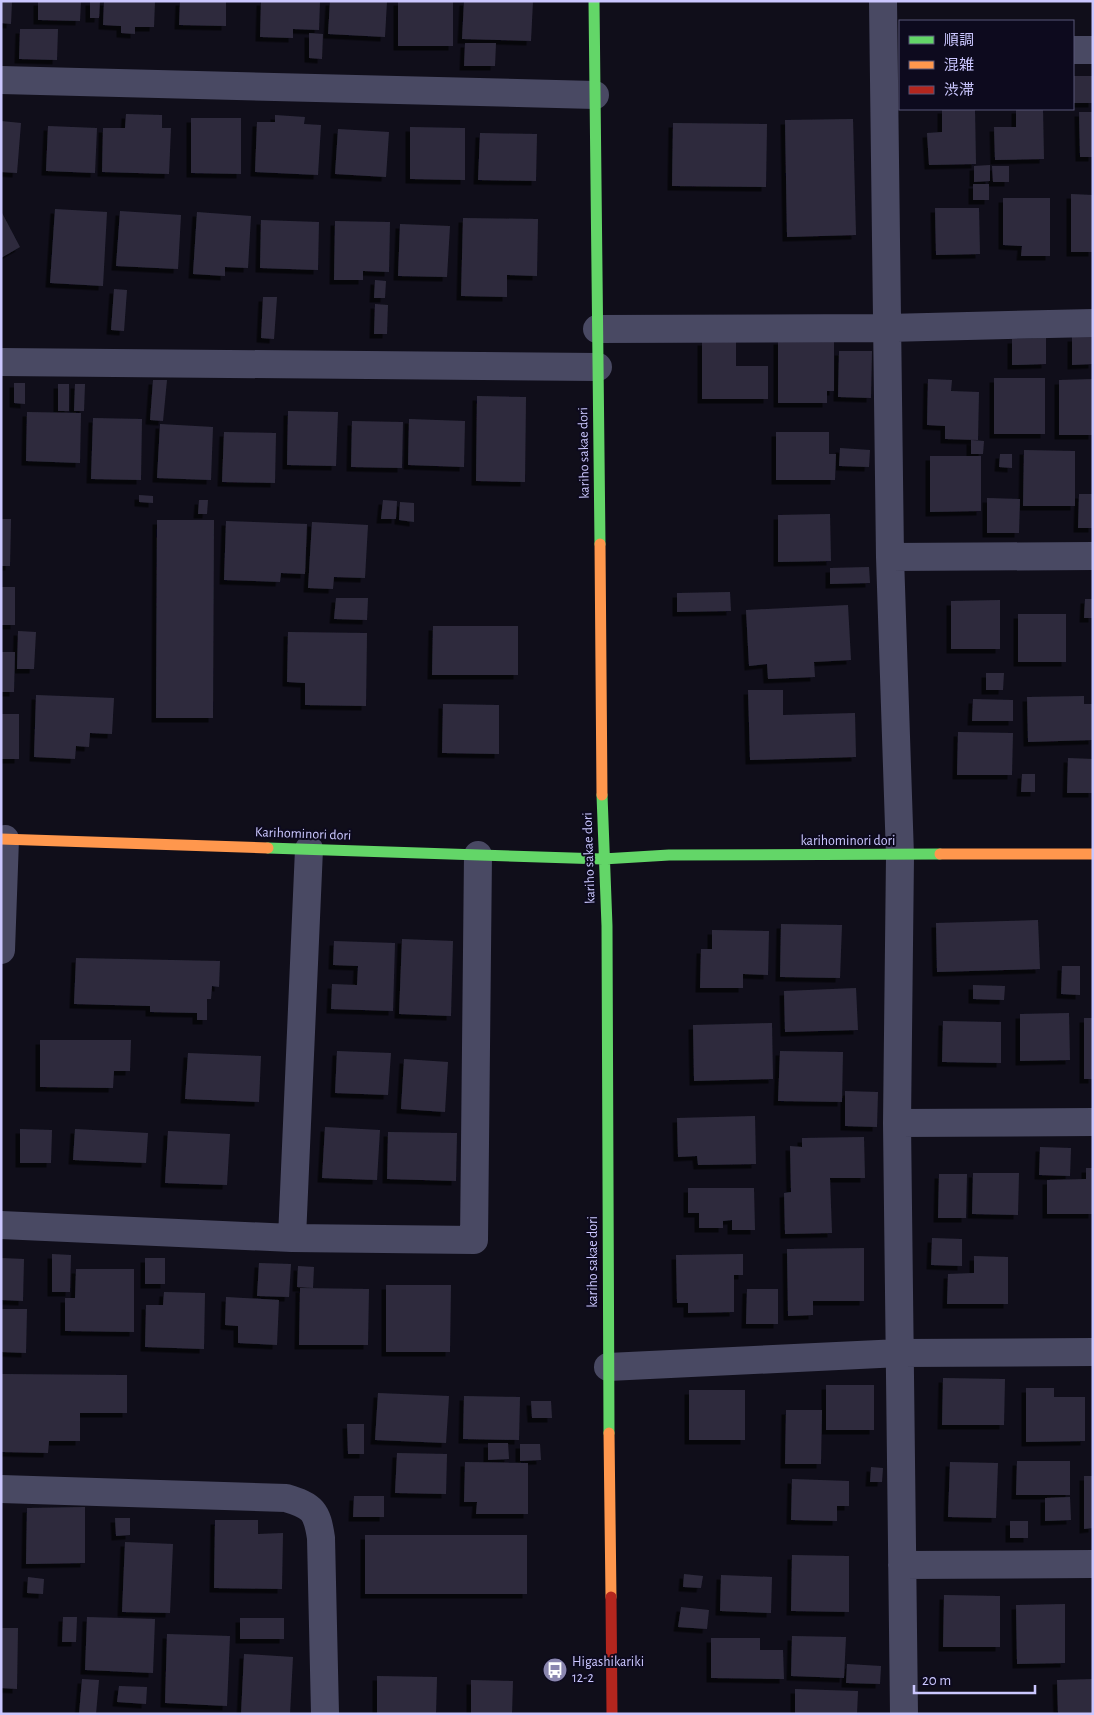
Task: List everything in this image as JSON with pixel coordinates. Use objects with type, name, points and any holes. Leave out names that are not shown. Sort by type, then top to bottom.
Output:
[{"type":"street","name":"kariho sakae dori","points":[[594,1],[603,859],[607,926],[608,1367],[612,1714]]},
{"type":"street","points":[[883,1],[892,50],[887,328],[890,557],[900,856],[897,1123],[904,1714]]},
{"type":"street","points":[[1074,50],[1093,50]]},
{"type":"street","points":[[1,80],[595,95]]},
{"type":"street","points":[[597,329],[887,328],[1093,323]]},
{"type":"street","points":[[1,362],[598,367]]},
{"type":"street","points":[[890,557],[1093,556]]},
{"type":"street","points":[[1,950],[3,839]]},
{"type":"street","name":"Karihominori dori","points":[[3,839],[603,859]]},
{"type":"street","points":[[292,1238],[309,849]]},
{"type":"street","name":"karihominori dori","points":[[603,859],[669,855],[900,856],[1093,854]]},
{"type":"street","points":[[1,1225],[292,1238],[474,1240],[478,855]]},
{"type":"street","points":[[897,1123],[1093,1122]]},
{"type":"street","points":[[608,1367],[900,1353],[1093,1352]]},
{"type":"street","points":[[1,1489],[286,1498],[306,1504],[318,1518],[321,1538],[325,1714]]},
{"type":"street","points":[[902,1565],[1093,1564]]},
{"type":"building","points":[[1,1],[12,1],[11,24],[1,23]]},
{"type":"building","points":[[38,1],[81,1],[80,21],[38,20]]},
{"type":"building","points":[[90,1],[100,1],[99,18],[90,18]]},
{"type":"building","points":[[104,1],[155,1],[154,27],[135,27],[135,34],[121,33],[121,26],[103,25]]},
{"type":"building","points":[[180,1],[226,1],[226,26],[179,25]]},
{"type":"building","points":[[261,1],[320,1],[319,30],[293,29],[293,38],[260,37]]},
{"type":"building","points":[[330,1],[387,1],[385,37],[328,34]]},
{"type":"building","points":[[398,1],[453,1],[453,46],[398,46]]},
{"type":"building","points":[[464,1],[533,1],[531,41],[462,39]]},
{"type":"building","points":[[20,29],[58,29],[57,60],[19,59]]},
{"type":"building","points":[[309,33],[323,34],[322,59],[309,58]]},
{"type":"building","points":[[465,43],[496,43],[495,66],[464,66]]},
{"type":"building","points":[[1074,76],[1093,76],[1093,103],[1074,103]]},
{"type":"building","points":[[942,110],[975,110],[976,164],[929,165],[927,133],[942,132]]},
{"type":"building","points":[[1016,110],[1043,110],[1044,159],[995,160],[994,127],[1016,127]]},
{"type":"building","points":[[1079,112],[1093,112],[1093,157],[1080,157]]},
{"type":"building","points":[[126,114],[162,115],[162,128],[171,128],[169,174],[102,172],[103,128],[125,128]]},
{"type":"building","points":[[275,115],[305,117],[304,124],[321,125],[318,175],[255,172],[257,122],[275,122]]},
{"type":"building","points":[[191,118],[241,118],[241,174],[191,173]]},
{"type":"building","points":[[853,119],[856,235],[787,237],[785,120]]},
{"type":"building","points":[[1,121],[21,123],[17,173],[1,172]]},
{"type":"building","points":[[673,123],[767,124],[766,187],[672,186]]},
{"type":"building","points":[[48,126],[97,128],[95,173],[46,171]]},
{"type":"building","points":[[410,127],[465,128],[465,180],[410,179]]},
{"type":"building","points":[[338,129],[389,132],[386,177],[335,174]]},
{"type":"building","points":[[480,133],[537,134],[536,181],[478,180]]},
{"type":"building","points":[[990,165],[990,181],[974,182],[974,166]]},
{"type":"building","points":[[992,166],[1009,166],[1009,182],[993,182]]},
{"type":"building","points":[[973,184],[989,184],[989,200],[973,200]]},
{"type":"building","points":[[1071,194],[1093,195],[1093,252],[1071,252]]},
{"type":"building","points":[[1003,198],[1050,198],[1050,256],[1021,256],[1022,246],[1003,245]]},
{"type":"building","points":[[935,208],[979,208],[980,254],[936,255]]},
{"type":"building","points":[[55,209],[107,212],[103,286],[50,283]]},
{"type":"building","points":[[1,211],[20,247],[1,258]]},
{"type":"building","points":[[120,211],[181,215],[178,269],[116,266]]},
{"type":"building","points":[[197,212],[251,216],[248,268],[225,267],[225,276],[193,274]]},
{"type":"building","points":[[463,218],[538,219],[537,276],[507,275],[507,297],[461,296]]},
{"type":"building","points":[[261,220],[319,222],[318,270],[260,268]]},
{"type":"building","points":[[335,221],[390,222],[389,272],[363,271],[363,280],[334,280]]},
{"type":"building","points":[[400,224],[450,226],[447,277],[398,276]]},
{"type":"building","points":[[375,280],[386,281],[385,298],[374,298]]},
{"type":"building","points":[[114,289],[127,290],[124,331],[111,330]]},
{"type":"building","points":[[263,297],[277,297],[274,339],[261,338]]},
{"type":"building","points":[[375,304],[388,305],[387,334],[374,334]]},
{"type":"building","points":[[1072,337],[1093,337],[1093,364],[1072,365]]},
{"type":"building","points":[[1046,338],[1046,364],[1012,365],[1012,339]]},
{"type":"building","points":[[834,339],[834,391],[827,391],[827,403],[778,403],[778,340]]},
{"type":"building","points":[[702,341],[736,341],[736,366],[768,366],[768,399],[702,399]]},
{"type":"building","points":[[839,351],[872,351],[871,398],[838,397]]},
{"type":"building","points":[[994,378],[1045,378],[1045,434],[994,434]]},
{"type":"building","points":[[928,379],[952,380],[951,391],[979,392],[978,440],[945,439],[945,426],[927,425]]},
{"type":"building","points":[[1093,379],[1093,435],[1059,435],[1059,380]]},
{"type":"building","points":[[153,380],[167,380],[163,421],[150,420]]},
{"type":"building","points":[[14,383],[25,383],[25,404],[14,403]]},
{"type":"building","points":[[58,384],[69,384],[69,411],[58,411]]},
{"type":"building","points":[[75,384],[85,384],[84,411],[74,411]]},
{"type":"building","points":[[477,396],[526,397],[525,482],[476,481]]},
{"type":"building","points":[[288,411],[338,412],[336,466],[287,465]]},
{"type":"building","points":[[27,412],[81,413],[80,463],[26,461]]},
{"type":"building","points":[[93,418],[142,419],[141,480],[91,479]]},
{"type":"building","points":[[409,419],[465,421],[464,467],[408,465]]},
{"type":"building","points":[[352,421],[403,422],[402,468],[351,467]]},
{"type":"building","points":[[160,424],[213,427],[211,480],[157,478]]},
{"type":"building","points":[[224,432],[276,433],[275,483],[222,482]]},
{"type":"building","points":[[776,432],[829,432],[829,454],[836,454],[835,480],[776,480]]},
{"type":"building","points":[[971,440],[984,441],[983,454],[971,454]]},
{"type":"building","points":[[840,448],[870,450],[869,467],[839,466]]},
{"type":"building","points":[[1024,450],[1075,451],[1075,506],[1023,506]]},
{"type":"building","points":[[1000,454],[1012,454],[1012,468],[999,467]]},
{"type":"building","points":[[930,456],[981,456],[981,511],[930,512]]},
{"type":"building","points":[[1079,494],[1093,494],[1093,528],[1078,528]]},
{"type":"building","points":[[139,495],[153,496],[153,503],[139,502]]},
{"type":"building","points":[[987,498],[1020,499],[1019,533],[987,533]]},
{"type":"building","points":[[199,500],[208,500],[207,514],[198,514]]},
{"type":"building","points":[[383,500],[397,501],[396,519],[381,519]]},
{"type":"building","points":[[400,502],[414,503],[414,522],[399,520]]},
{"type":"building","points":[[830,514],[831,561],[778,562],[778,515]]},
{"type":"building","points":[[1,519],[11,519],[10,566],[1,566]]},
{"type":"building","points":[[157,520],[214,520],[213,718],[156,718]]},
{"type":"building","points":[[226,521],[307,524],[305,574],[281,573],[280,582],[224,580]]},
{"type":"building","points":[[312,522],[368,525],[365,578],[334,577],[333,589],[308,588]]},
{"type":"building","points":[[869,567],[870,583],[830,584],[830,568]]},
{"type":"building","points":[[1,587],[15,587],[15,625],[1,625]]},
{"type":"building","points":[[730,592],[731,611],[677,612],[677,593]]},
{"type":"building","points":[[336,598],[368,598],[367,620],[334,619]]},
{"type":"building","points":[[1085,599],[1093,599],[1093,618],[1084,618]]},
{"type":"building","points":[[1000,600],[1000,649],[951,649],[951,601]]},
{"type":"building","points":[[848,605],[851,660],[814,662],[815,677],[768,679],[767,664],[749,666],[746,610]]},
{"type":"building","points":[[1018,614],[1066,614],[1066,662],[1018,662]]},
{"type":"building","points":[[433,626],[518,626],[518,675],[432,675]]},
{"type":"building","points":[[18,631],[36,632],[34,669],[17,669]]},
{"type":"building","points":[[288,632],[367,633],[366,706],[305,705],[305,683],[287,682]]},
{"type":"building","points":[[1,652],[15,652],[14,692],[1,692]]},
{"type":"building","points":[[986,673],[1004,673],[1003,690],[986,690]]},
{"type":"building","points":[[748,690],[783,690],[783,715],[855,713],[856,757],[750,760]]},
{"type":"building","points":[[36,695],[114,698],[112,734],[90,733],[89,747],[76,746],[75,759],[34,757]]},
{"type":"building","points":[[1084,696],[1084,704],[1093,704],[1093,740],[1028,742],[1027,697]]},
{"type":"building","points":[[973,699],[1013,700],[1013,721],[972,721]]},
{"type":"building","points":[[443,704],[499,705],[499,754],[442,753]]},
{"type":"building","points":[[1,714],[19,714],[19,759],[1,759]]},
{"type":"building","points":[[958,732],[1013,733],[1012,775],[957,775]]},
{"type":"building","points":[[1068,758],[1093,759],[1093,793],[1067,793]]},
{"type":"building","points":[[1022,774],[1035,774],[1035,792],[1021,792]]},
{"type":"building","points":[[1038,920],[1040,969],[937,972],[936,923]]},
{"type":"building","points":[[781,924],[842,925],[840,978],[780,977]]},
{"type":"building","points":[[712,930],[769,931],[768,975],[743,974],[743,988],[700,988],[701,949],[712,949]]},
{"type":"building","points":[[402,939],[453,941],[451,1016],[399,1014]]},
{"type":"building","points":[[334,941],[395,943],[393,1011],[331,1009],[332,984],[357,985],[358,966],[333,965]]},
{"type":"building","points":[[76,958],[220,961],[219,987],[212,986],[211,999],[207,999],[207,1020],[197,1020],[197,1013],[150,1012],[150,1006],[74,1004]]},
{"type":"building","points":[[1062,966],[1080,966],[1080,995],[1061,994]]},
{"type":"building","points":[[973,985],[1005,986],[1004,1000],[973,999]]},
{"type":"building","points":[[856,988],[858,1030],[785,1032],[784,991]]},
{"type":"building","points":[[1069,1013],[1070,1060],[1020,1061],[1020,1014]]},
{"type":"building","points":[[1084,1018],[1093,1018],[1093,1079],[1084,1079]]},
{"type":"building","points":[[943,1021],[1001,1022],[1001,1063],[942,1062]]},
{"type":"building","points":[[772,1023],[773,1079],[694,1081],[693,1025]]},
{"type":"building","points":[[40,1040],[131,1040],[130,1071],[114,1071],[113,1088],[40,1087]]},
{"type":"building","points":[[337,1051],[391,1053],[388,1095],[335,1093]]},
{"type":"building","points":[[780,1051],[843,1052],[842,1102],[778,1101]]},
{"type":"building","points":[[188,1053],[261,1056],[259,1102],[185,1099]]},
{"type":"building","points":[[404,1059],[448,1062],[445,1112],[401,1109]]},
{"type":"building","points":[[845,1091],[878,1092],[877,1127],[845,1126]]},
{"type":"building","points":[[755,1116],[756,1164],[698,1165],[697,1156],[678,1157],[677,1118]]},
{"type":"building","points":[[325,1127],[380,1130],[377,1180],[322,1178]]},
{"type":"building","points":[[20,1129],[52,1130],[51,1163],[20,1163]]},
{"type":"building","points":[[75,1129],[148,1133],[146,1163],[73,1160]]},
{"type":"building","points":[[168,1131],[230,1134],[227,1185],[165,1183]]},
{"type":"building","points":[[388,1132],[457,1133],[456,1181],[387,1179]]},
{"type":"building","points":[[864,1137],[865,1178],[830,1178],[832,1233],[785,1234],[784,1193],[791,1192],[790,1146],[802,1147],[802,1138]]},
{"type":"building","points":[[1040,1147],[1071,1148],[1070,1176],[1039,1175]]},
{"type":"building","points":[[1086,1168],[1093,1168],[1093,1214],[1047,1214],[1047,1180],[1086,1179]]},
{"type":"building","points":[[973,1173],[1019,1173],[1018,1215],[972,1214]]},
{"type":"building","points":[[939,1174],[967,1174],[966,1218],[938,1218]]},
{"type":"building","points":[[688,1188],[754,1188],[755,1230],[732,1230],[732,1220],[723,1221],[723,1228],[699,1228],[699,1213],[688,1213]]},
{"type":"building","points":[[932,1238],[962,1239],[962,1266],[931,1265]]},
{"type":"building","points":[[864,1248],[864,1301],[813,1301],[813,1315],[788,1316],[787,1249]]},
{"type":"building","points":[[52,1254],[71,1255],[70,1292],[52,1292]]},
{"type":"building","points":[[743,1254],[743,1275],[734,1275],[734,1312],[688,1313],[688,1303],[677,1303],[676,1255]]},
{"type":"building","points":[[974,1256],[1008,1257],[1008,1304],[947,1304],[948,1274],[974,1273]]},
{"type":"building","points":[[1,1258],[24,1259],[23,1301],[1,1300]]},
{"type":"building","points":[[145,1258],[165,1258],[165,1284],[145,1284]]},
{"type":"building","points":[[259,1263],[291,1264],[289,1297],[257,1296]]},
{"type":"building","points":[[298,1266],[314,1267],[313,1288],[297,1287]]},
{"type":"building","points":[[76,1269],[134,1269],[134,1332],[65,1331],[65,1298],[75,1298]]},
{"type":"building","points":[[386,1285],[451,1285],[450,1352],[386,1352]]},
{"type":"building","points":[[300,1288],[369,1289],[368,1345],[299,1345]]},
{"type":"building","points":[[747,1289],[778,1289],[778,1324],[746,1324]]},
{"type":"building","points":[[164,1292],[205,1293],[204,1349],[145,1347],[146,1305],[163,1305]]},
{"type":"building","points":[[226,1297],[279,1300],[277,1345],[238,1343],[238,1326],[225,1325]]},
{"type":"building","points":[[1,1309],[27,1309],[26,1353],[1,1352]]},
{"type":"building","points":[[1,1374],[127,1375],[127,1413],[80,1413],[80,1441],[49,1441],[48,1453],[1,1452]]},
{"type":"building","points":[[943,1378],[1005,1379],[1004,1425],[942,1425]]},
{"type":"building","points":[[826,1385],[874,1385],[874,1430],[826,1430]]},
{"type":"building","points":[[1026,1388],[1054,1388],[1054,1397],[1085,1397],[1085,1441],[1026,1442]]},
{"type":"building","points":[[689,1390],[745,1390],[745,1440],[689,1440]]},
{"type":"building","points":[[378,1393],[449,1396],[446,1443],[375,1440]]},
{"type":"building","points":[[464,1396],[520,1397],[519,1440],[463,1439]]},
{"type":"building","points":[[531,1401],[551,1401],[552,1418],[532,1418]]},
{"type":"building","points":[[786,1410],[822,1410],[821,1464],[785,1464]]},
{"type":"building","points":[[347,1424],[364,1424],[364,1454],[348,1454]]},
{"type":"building","points":[[488,1443],[508,1443],[509,1459],[488,1460]]},
{"type":"building","points":[[520,1444],[540,1444],[541,1460],[520,1461]]},
{"type":"building","points":[[397,1453],[447,1454],[446,1494],[395,1493]]},
{"type":"building","points":[[1017,1461],[1070,1461],[1070,1495],[1016,1495]]},
{"type":"building","points":[[465,1462],[528,1463],[528,1514],[476,1514],[477,1502],[464,1502]]},
{"type":"building","points":[[950,1462],[998,1463],[996,1518],[948,1517]]},
{"type":"building","points":[[871,1467],[883,1468],[882,1482],[870,1482]]},
{"type":"building","points":[[1084,1476],[1093,1476],[1093,1528],[1084,1529]]},
{"type":"building","points":[[792,1479],[849,1481],[849,1506],[837,1506],[837,1521],[791,1520]]},
{"type":"building","points":[[354,1496],[384,1496],[384,1517],[353,1517]]},
{"type":"building","points":[[1070,1497],[1071,1520],[1045,1521],[1045,1498]]},
{"type":"building","points":[[85,1507],[85,1563],[26,1564],[27,1508]]},
{"type":"building","points":[[115,1518],[130,1518],[130,1535],[116,1536]]},
{"type":"building","points":[[215,1520],[258,1520],[258,1534],[283,1533],[282,1589],[214,1588]]},
{"type":"building","points":[[1010,1521],[1028,1521],[1028,1538],[1010,1538]]},
{"type":"building","points":[[365,1535],[527,1535],[527,1594],[365,1594]]},
{"type":"building","points":[[125,1542],[173,1544],[170,1613],[122,1612]]},
{"type":"building","points":[[792,1555],[849,1556],[849,1612],[791,1611]]},
{"type":"building","points":[[684,1574],[703,1576],[701,1588],[683,1587]]},
{"type":"building","points":[[721,1575],[772,1577],[771,1613],[720,1611]]},
{"type":"building","points":[[28,1577],[44,1579],[43,1594],[27,1593]]},
{"type":"building","points":[[944,1595],[1000,1596],[1000,1647],[943,1647]]},
{"type":"building","points":[[1065,1604],[1065,1663],[1017,1664],[1016,1605]]},
{"type":"building","points":[[681,1607],[709,1610],[707,1629],[678,1627]]},
{"type":"building","points":[[63,1617],[77,1617],[76,1642],[62,1642]]},
{"type":"building","points":[[87,1617],[155,1619],[153,1673],[85,1670]]},
{"type":"building","points":[[240,1618],[284,1618],[284,1639],[240,1639]]},
{"type":"building","points":[[1,1628],[18,1628],[17,1689],[1,1688]]},
{"type":"building","points":[[167,1634],[230,1636],[227,1706],[165,1703]]},
{"type":"building","points":[[792,1636],[846,1637],[844,1678],[791,1676]]},
{"type":"building","points":[[711,1638],[760,1638],[760,1650],[783,1650],[784,1679],[711,1678]]},
{"type":"building","points":[[244,1654],[293,1657],[290,1714],[241,1714]]},
{"type":"building","points":[[847,1664],[881,1666],[880,1684],[846,1683]]},
{"type":"building","points":[[377,1676],[437,1677],[436,1714],[377,1714]]},
{"type":"building","points":[[82,1679],[99,1680],[96,1714],[79,1714]]},
{"type":"building","points":[[1093,1679],[1093,1714],[1058,1714],[1057,1680]]},
{"type":"building","points":[[471,1680],[513,1681],[512,1714],[471,1714]]},
{"type":"building","points":[[119,1686],[147,1687],[146,1704],[117,1702]]},
{"type":"building","points":[[795,1689],[858,1691],[857,1714],[795,1714]]},
{"type":"traffic: fast","points":[[594,1],[600,544]]},
{"type":"traffic: fast","points":[[602,795],[607,926],[609,1433]]},
{"type":"traffic: fast","points":[[268,848],[603,859],[669,855],[940,854]]},
{"type":"traffic: slow","points":[[600,544],[602,795]]},
{"type":"traffic: slow","points":[[1,839],[268,848]]},
{"type":"traffic: slow","points":[[940,854],[1093,854]]},
{"type":"traffic: slow","points":[[609,1433],[611,1597]]},
{"type":"traffic: jam","points":[[611,1597],[612,1714]]},
{"type":"place","name":"Higashikariki 12-2","points":[[555,1670]]}]
